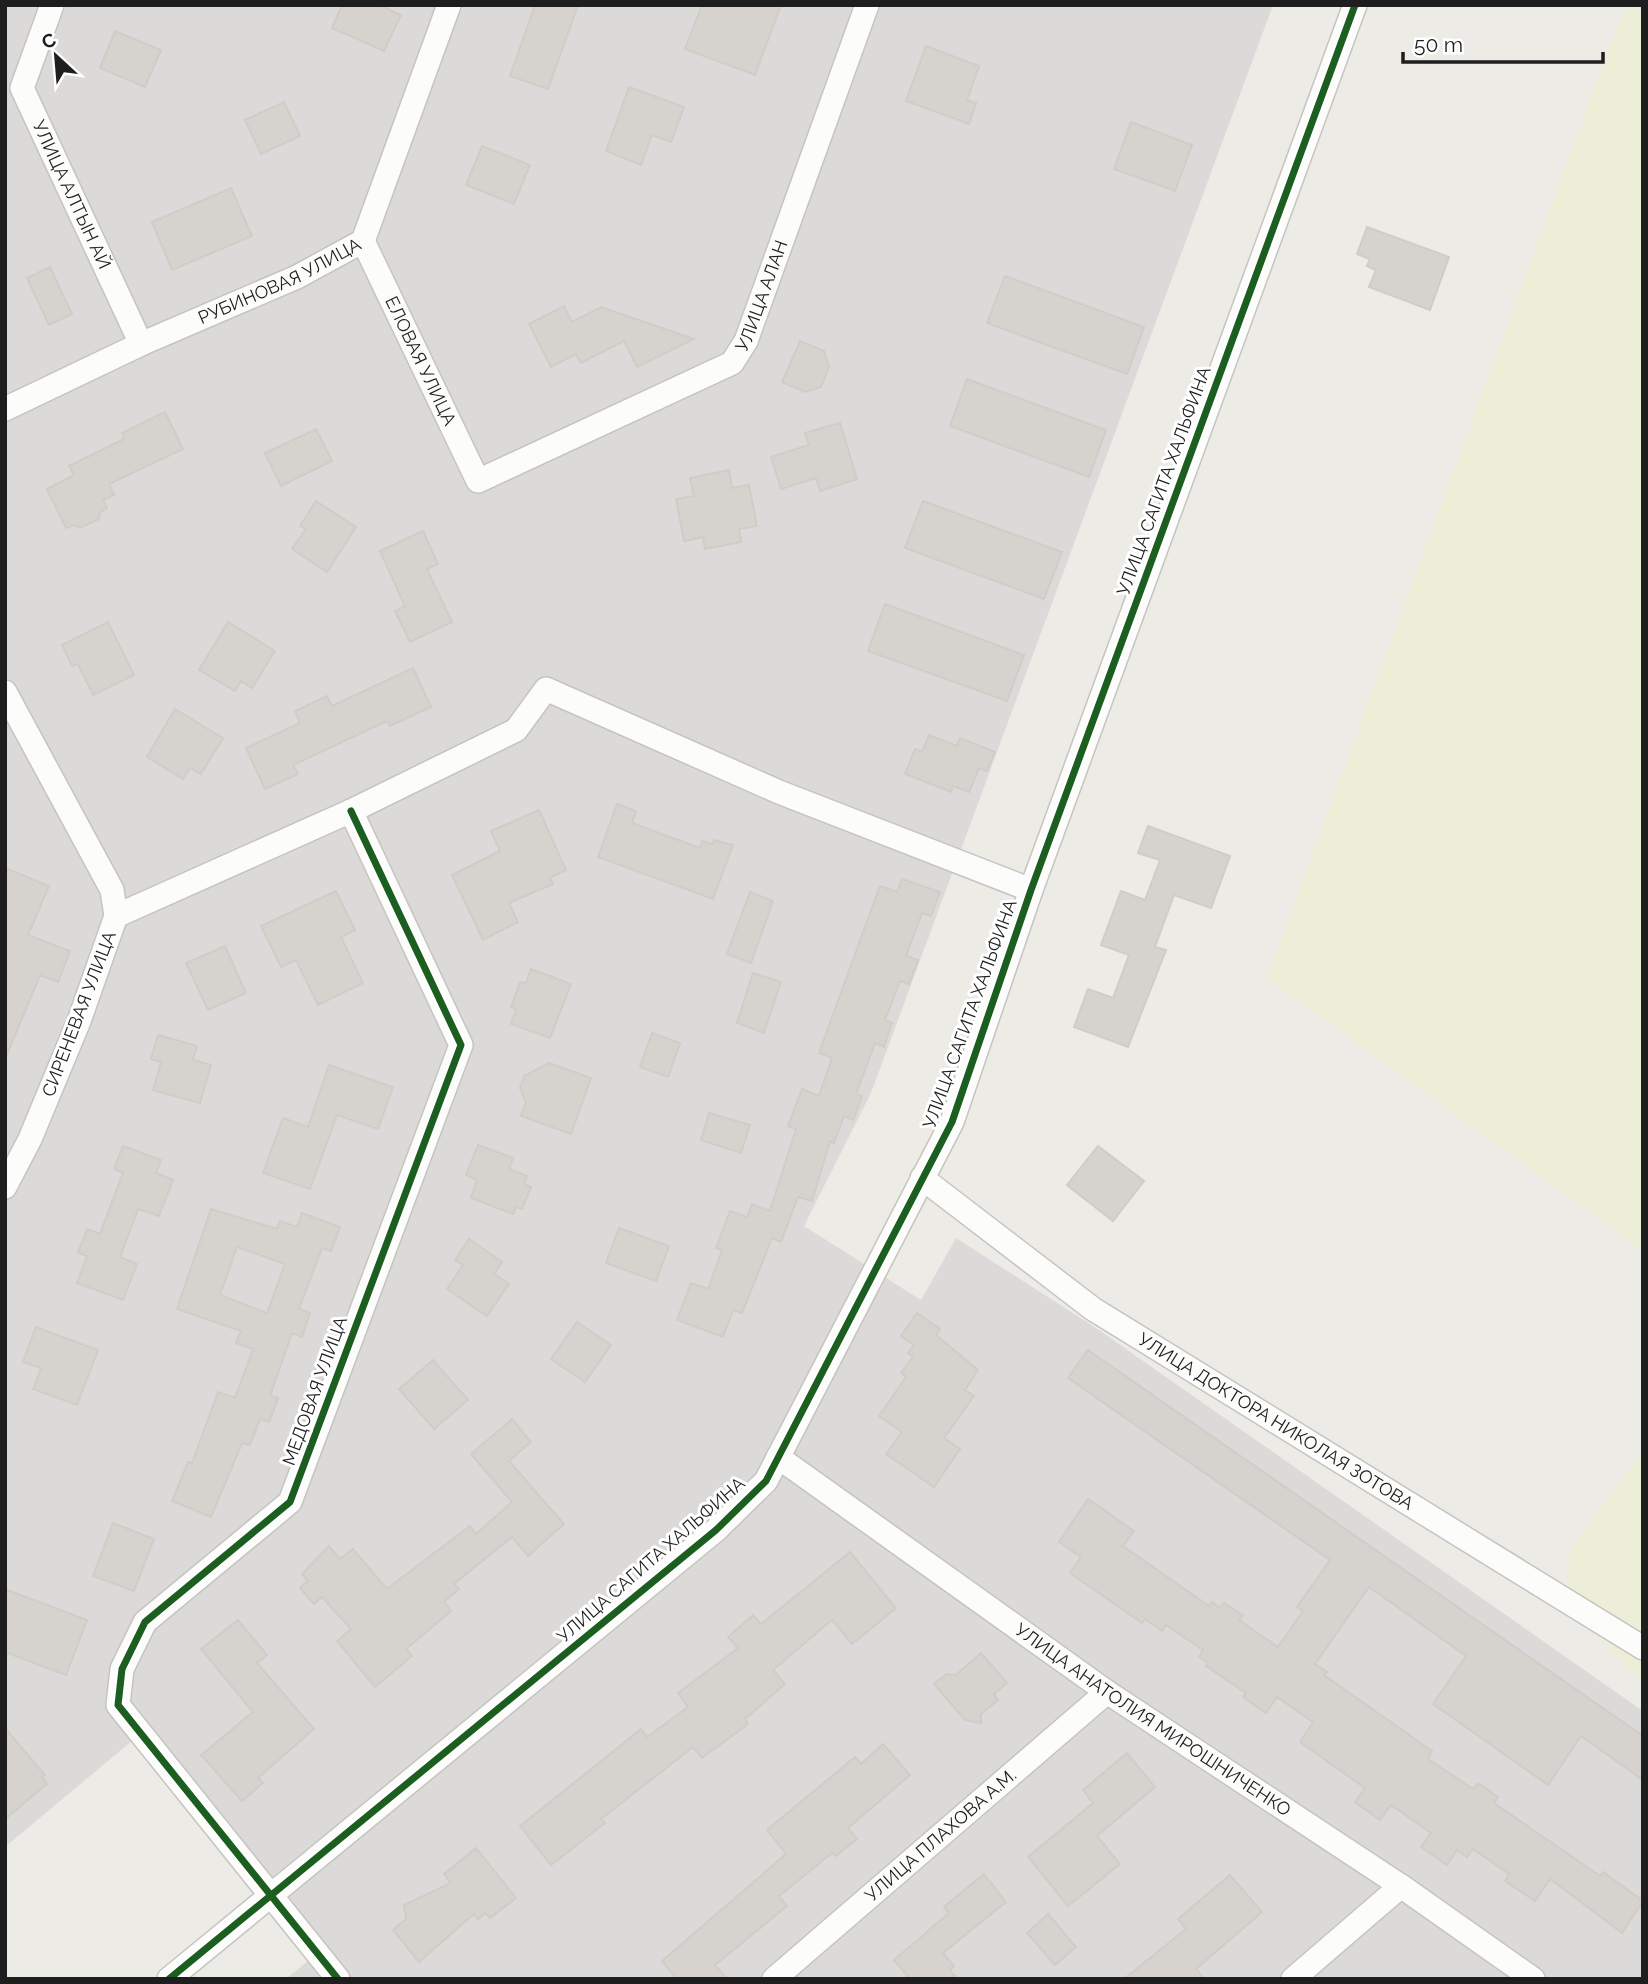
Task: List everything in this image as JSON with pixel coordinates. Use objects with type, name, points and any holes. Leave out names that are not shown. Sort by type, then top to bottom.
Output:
[{"type":"street","name":"УЛИЦА АЛТЫН АЙ","points":[[51,5],[22,89],[141,344]]},
{"type":"street","name":"РУБИНОВАЯ УЛИЦА","points":[[5,409],[141,344],[298,277],[363,241],[449,5]]},
{"type":"street","name":"УЛИЦА АЛАН","points":[[478,481],[732,363],[746,341],[867,5]]},
{"type":"street","name":"УЛИЦА САГИТА ХАЛЬФИНА","points":[[169,1979],[716,1530],[766,1481],[952,1122],[1031,890],[1355,5]]},
{"type":"street","name":"ЕЛОВАЯ УЛИЦА","points":[[363,241],[478,481]]},
{"type":"street","points":[[116,916],[351,811],[516,730],[546,689],[779,792],[1031,890]]},
{"type":"street","name":"СИРЕНЕВАЯ УЛИЦА","points":[[5,692],[112,890],[116,916],[79,1021],[30,1139],[5,1187]]},
{"type":"street","name":"МЕДОВАЯ УЛИЦА","points":[[338,1979],[118,1705],[121,1670],[145,1622],[290,1502],[461,1045],[351,811]]},
{"type":"street","name":"УЛИЦА ДОКТОРА НИКОЛАЯ ЗОТОВА","points":[[922,1178],[1093,1309],[1643,1648]]},
{"type":"street","name":"УЛИЦА АНАТОЛИЯ МИРОШНИЧЕНКО","points":[[778,1457],[1107,1692],[1401,1886],[1533,1979]]},
{"type":"street","name":"УЛИЦА ПЛАХОВА А.М.","points":[[774,1979],[1107,1692]]},
{"type":"street","points":[[1293,1979],[1401,1886]]},
{"type":"shaded area","points":[[5,5],[1273,5],[871,1093],[804,1226],[921,1300],[956,1238],[1096,1328],[1643,1711],[1643,1979],[286,1979],[321,1950],[133,1740],[5,1847]]},
{"type":"green space","points":[[1625,5],[1643,5],[1643,1251],[1267,978]]},
{"type":"green space","points":[[1643,1449],[1643,1679],[1629,1671],[1586,1622],[1566,1578],[1570,1551]]},
{"type":"building","points":[[342,5],[379,5],[401,15],[384,51],[332,28]]},
{"type":"building","points":[[535,5],[578,5],[548,89],[510,76]]},
{"type":"building","points":[[702,5],[781,5],[755,75],[685,49]]},
{"type":"building","points":[[115,31],[161,50],[145,87],[100,68]]},
{"type":"building","points":[[926,46],[979,66],[967,100],[976,103],[969,124],[906,101]]},
{"type":"building","points":[[629,87],[684,107],[671,142],[652,135],[641,165],[606,151]]},
{"type":"building","points":[[284,102],[300,136],[261,154],[245,120]]},
{"type":"building","points":[[1131,122],[1192,145],[1175,191],[1114,169]]},
{"type":"building","points":[[482,146],[530,165],[514,204],[466,185]]},
{"type":"building","points":[[231,188],[252,236],[172,270],[152,222]]},
{"type":"building","points":[[1367,227],[1449,257],[1430,310],[1369,287],[1376,270],[1367,266],[1370,259],[1357,254]]},
{"type":"building","points":[[50,267],[72,314],[49,325],[27,278]]},
{"type":"building","points":[[1005,276],[1144,327],[1127,374],[987,323]]},
{"type":"building","points":[[564,306],[572,322],[601,307],[694,339],[637,367],[624,341],[581,363],[576,354],[551,367],[529,324]]},
{"type":"building","points":[[800,341],[824,351],[829,367],[821,387],[805,392],[782,382]]},
{"type":"building","points":[[967,379],[1106,430],[1089,477],[950,426]]},
{"type":"building","points":[[165,412],[183,449],[109,484],[114,495],[103,500],[107,508],[100,512],[99,519],[80,528],[74,525],[66,528],[47,489],[74,475],[69,466],[124,439],[122,433]]},
{"type":"building","points":[[840,423],[857,479],[820,491],[816,478],[781,489],[771,457],[809,445],[805,433]]},
{"type":"building","points":[[316,429],[332,461],[281,486],[265,453]]},
{"type":"building","points":[[729,470],[732,488],[749,485],[757,526],[739,529],[741,542],[705,549],[703,537],[684,541],[676,499],[694,496],[690,478]]},
{"type":"building","points":[[316,501],[356,527],[327,572],[292,549],[306,529],[300,526]]},
{"type":"building","points":[[923,501],[1062,552],[1044,599],[905,548]]},
{"type":"building","points":[[423,531],[438,564],[427,569],[452,622],[410,642],[395,611],[405,606],[380,551]]},
{"type":"building","points":[[885,604],[1024,655],[1007,701],[868,651]]},
{"type":"building","points":[[108,622],[134,675],[93,695],[78,664],[72,666],[62,645]]},
{"type":"building","points":[[228,622],[275,651],[252,688],[241,681],[235,691],[199,670]]},
{"type":"building","points":[[413,668],[431,707],[390,726],[387,721],[293,765],[298,774],[265,789],[246,748],[300,723],[295,711],[327,696],[332,706]]},
{"type":"building","points":[[175,709],[223,738],[201,774],[190,768],[183,779],[147,757]]},
{"type":"building","points":[[929,735],[957,746],[960,738],[995,752],[987,771],[979,768],[969,792],[953,786],[951,792],[905,774],[915,749],[922,752]]},
{"type":"building","points":[[617,804],[636,811],[632,823],[700,848],[702,841],[712,844],[714,840],[733,845],[713,899],[598,857]]},
{"type":"building","points":[[539,810],[566,870],[550,878],[553,884],[509,903],[518,922],[483,940],[452,875],[500,851],[491,831]]},
{"type":"building","points":[[1148,826],[1230,856],[1211,908],[1174,895],[1155,947],[1166,950],[1128,1047],[1074,1027],[1088,989],[1113,998],[1129,955],[1101,945],[1121,891],[1145,900],[1160,860],[1138,853]]},
{"type":"building","points":[[5,868],[49,886],[28,935],[70,951],[58,982],[40,975],[6,1057]]},
{"type":"building","points":[[902,879],[940,892],[931,916],[922,913],[906,956],[918,960],[909,984],[900,981],[885,1020],[892,1023],[884,1047],[875,1043],[856,1094],[862,1096],[853,1120],[844,1116],[834,1143],[830,1141],[812,1201],[798,1197],[781,1242],[772,1238],[742,1313],[733,1310],[723,1337],[677,1320],[691,1283],[708,1289],[722,1250],[716,1248],[730,1211],[747,1217],[752,1204],[770,1211],[796,1129],[788,1126],[802,1089],[819,1096],[832,1058],[819,1053],[880,886],[897,892]]},
{"type":"building","points":[[336,891],[355,930],[341,937],[363,983],[318,1005],[296,960],[281,967],[261,926]]},
{"type":"building","points":[[750,892],[773,901],[751,963],[727,954]]},
{"type":"building","points":[[225,946],[246,993],[208,1010],[186,963]]},
{"type":"building","points":[[531,969],[571,984],[550,1038],[511,1024],[516,1009],[511,1007],[520,982],[526,983]]},
{"type":"building","points":[[753,973],[781,982],[764,1033],[737,1023]]},
{"type":"building","points":[[652,1033],[680,1043],[668,1077],[640,1067]]},
{"type":"building","points":[[158,1035],[197,1046],[193,1060],[211,1065],[200,1103],[153,1090],[161,1062],[151,1059]]},
{"type":"building","points":[[549,1063],[591,1078],[571,1134],[521,1116],[526,1102],[520,1088],[524,1076]]},
{"type":"building","points":[[329,1065],[393,1087],[378,1129],[337,1115],[310,1189],[263,1173],[283,1118],[308,1127]]},
{"type":"building","points":[[709,1113],[750,1125],[741,1153],[701,1140]]},
{"type":"building","points":[[478,1145],[513,1158],[509,1169],[527,1176],[524,1184],[531,1187],[522,1209],[516,1207],[513,1214],[471,1198],[477,1180],[466,1175]]},
{"type":"building","points":[[123,1146],[161,1160],[156,1173],[173,1180],[159,1216],[138,1209],[120,1257],[137,1264],[123,1300],[77,1283],[87,1256],[78,1253],[87,1229],[100,1234],[123,1173],[114,1169]]},
{"type":"building","points":[[1098,1146],[1144,1181],[1113,1221],[1067,1185]]},
{"type":"building","points":[[211,1209],[277,1229],[280,1221],[297,1227],[302,1213],[340,1227],[331,1251],[322,1248],[299,1309],[310,1313],[302,1337],[292,1333],[270,1396],[278,1398],[269,1422],[260,1419],[250,1445],[242,1443],[211,1517],[172,1501],[188,1462],[192,1463],[218,1392],[235,1398],[253,1349],[236,1343],[241,1331],[177,1309]],"holes":[[[237,1247],[285,1264],[267,1313],[220,1295]]]},
{"type":"building","points":[[619,1228],[669,1246],[656,1281],[606,1263]]},
{"type":"building","points":[[469,1239],[502,1262],[494,1274],[509,1284],[487,1316],[447,1289],[463,1265],[455,1260]]},
{"type":"building","points":[[917,1313],[940,1329],[936,1335],[978,1370],[965,1390],[974,1396],[944,1438],[960,1449],[934,1487],[886,1454],[902,1432],[879,1416],[906,1377],[901,1373],[913,1357],[908,1353],[914,1345],[901,1336]]},
{"type":"building","points":[[577,1322],[611,1345],[585,1382],[551,1359]]},
{"type":"building","points":[[36,1327],[98,1350],[77,1405],[33,1389],[41,1368],[23,1362]]},
{"type":"building","points":[[1088,1350],[1643,1736],[1643,1780],[1581,1736],[1548,1785],[1433,1704],[1466,1656],[1369,1587],[1315,1664],[1327,1672],[1324,1675],[1432,1751],[1428,1759],[1473,1789],[1478,1783],[1498,1797],[1494,1803],[1600,1876],[1603,1872],[1643,1901],[1622,1933],[1550,1879],[1535,1901],[1505,1881],[1509,1874],[1473,1849],[1467,1857],[1457,1850],[1447,1865],[1421,1847],[1431,1833],[1391,1805],[1380,1820],[1355,1802],[1365,1788],[1300,1742],[1313,1722],[1277,1697],[1266,1713],[1243,1697],[1246,1693],[1206,1666],[1208,1663],[1199,1657],[1203,1650],[1166,1625],[1162,1631],[1145,1619],[1142,1623],[1070,1573],[1081,1557],[1059,1542],[1088,1499],[1134,1531],[1123,1546],[1209,1606],[1212,1602],[1220,1608],[1224,1603],[1243,1615],[1239,1620],[1278,1647],[1303,1611],[1297,1607],[1330,1560],[1068,1378]]},
{"type":"building","points":[[433,1360],[468,1400],[434,1429],[399,1389]]},
{"type":"building","points":[[512,1419],[531,1442],[509,1461],[564,1524],[528,1556],[512,1537],[454,1584],[459,1589],[444,1602],[451,1611],[406,1649],[412,1656],[375,1687],[337,1641],[351,1629],[322,1597],[314,1604],[300,1588],[308,1581],[302,1574],[329,1546],[340,1559],[353,1549],[387,1589],[470,1526],[476,1534],[512,1502],[471,1454]]},
{"type":"building","points":[[113,1523],[154,1539],[134,1591],[93,1576]]},
{"type":"building","points":[[850,1552],[896,1608],[852,1644],[832,1620],[773,1670],[785,1684],[745,1719],[748,1724],[702,1758],[693,1747],[601,1819],[605,1823],[551,1865],[520,1826],[641,1729],[647,1737],[688,1707],[678,1693],[738,1648],[728,1637],[753,1615],[761,1624]]},
{"type":"building","points":[[5,1589],[87,1620],[66,1675],[5,1652]]},
{"type":"building","points":[[238,1620],[267,1655],[257,1663],[314,1729],[258,1778],[263,1783],[242,1801],[201,1755],[253,1712],[201,1649]]},
{"type":"building","points":[[981,1653],[1007,1683],[994,1694],[998,1700],[981,1714],[981,1723],[965,1720],[934,1684],[947,1674],[956,1675]]},
{"type":"building","points":[[5,1728],[45,1775],[42,1777],[47,1784],[5,1819]]},
{"type":"building","points":[[883,1744],[910,1775],[848,1828],[857,1839],[836,1856],[832,1853],[779,1896],[787,1906],[715,1965],[727,1979],[677,1979],[662,1961],[786,1854],[767,1830],[855,1757],[861,1764]]},
{"type":"building","points":[[1127,1753],[1155,1787],[1097,1836],[1120,1864],[1068,1906],[1028,1857],[1093,1803],[1083,1790]]},
{"type":"building","points":[[476,1848],[516,1898],[490,1918],[486,1913],[478,1919],[474,1914],[419,1962],[393,1930],[406,1919],[404,1905],[451,1883],[444,1874]]},
{"type":"building","points":[[984,1874],[1006,1902],[943,1953],[954,1966],[950,1970],[957,1979],[910,1979],[894,1960],[949,1913],[944,1907]]},
{"type":"building","points":[[1230,1875],[1262,1912],[1196,1969],[1204,1979],[1124,1979],[1186,1929],[1178,1919]]},
{"type":"building","points":[[1048,1914],[1076,1947],[1055,1965],[1027,1933]]},
{"type":"cycle path","points":[[169,1979],[716,1530],[766,1481],[952,1122],[1031,890],[1355,5]]},
{"type":"cycle path","points":[[338,1979],[118,1705],[122,1669],[145,1622],[290,1502],[461,1045],[351,811]]}]
